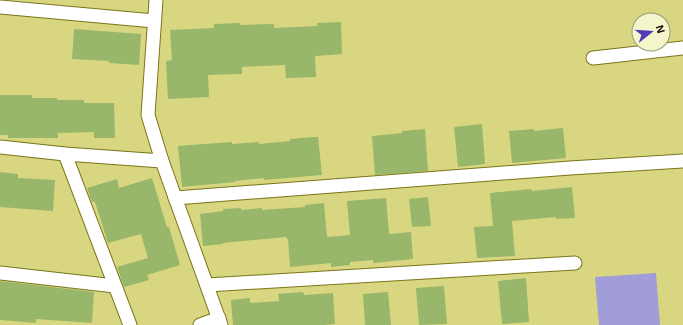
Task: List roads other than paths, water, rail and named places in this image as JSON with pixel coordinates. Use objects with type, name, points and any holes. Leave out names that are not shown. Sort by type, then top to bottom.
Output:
[{"type":"street","points":[[156,0],[148,115],[162,161],[220,322],[200,325]]},
{"type":"street","points":[[4,5],[154,21]]},
{"type":"street","points":[[593,58],[683,48]]},
{"type":"street","points":[[0,147],[65,154],[162,161]]},
{"type":"street","points":[[65,154],[130,325]]},
{"type":"street","points":[[175,198],[683,161]]},
{"type":"street","points":[[206,285],[575,264]]},
{"type":"street","points":[[0,273],[115,286]]}]
